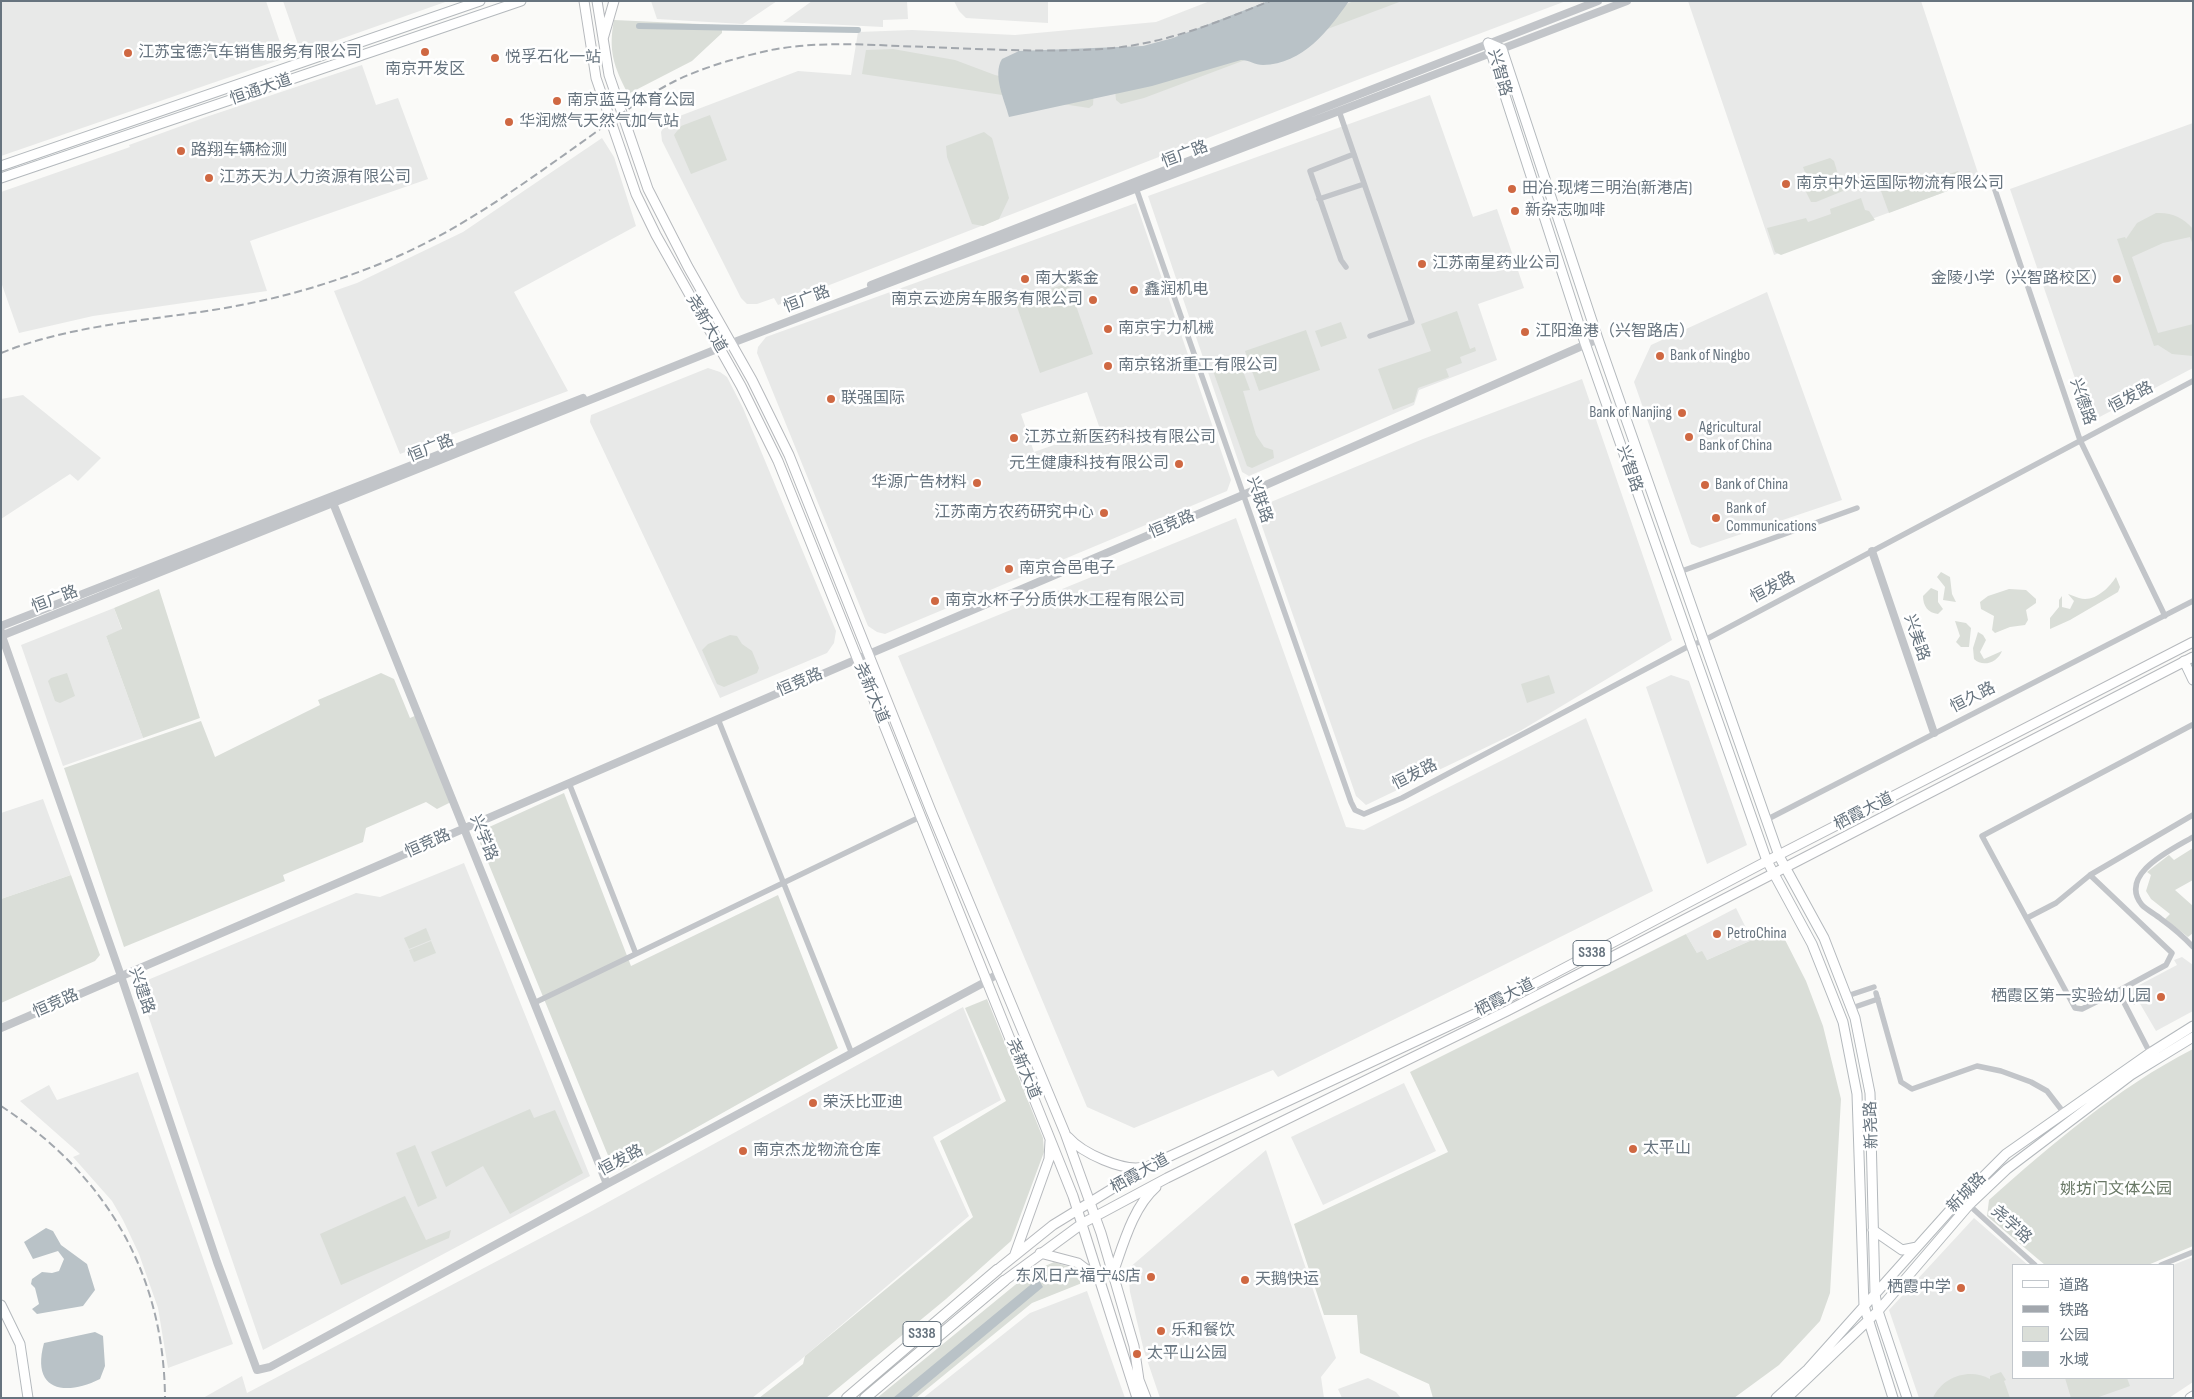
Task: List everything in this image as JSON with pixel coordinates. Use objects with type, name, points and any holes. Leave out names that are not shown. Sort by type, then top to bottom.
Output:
[{"type":"highway","name":"栖霞大道","points":[[847,1398],[997,1270]]},
{"type":"highway","name":"栖霞大道","points":[[865,1398],[1004,1281]]},
{"type":"main road","name":"恒通大道","points":[[1,166],[480,1]]},
{"type":"main road","name":"恒通大道","points":[[1,178],[521,1]]},
{"type":"main road","name":"尧新大道","points":[[584,1],[596,78],[636,194],[656,235],[778,460],[1078,1209],[1137,1398]]},
{"type":"main road","name":"尧新大道","points":[[597,1],[602,44],[609,75],[648,189],[667,229],[731,342],[789,456],[1091,1201],[1134,1346],[1140,1380],[1146,1398]]},
{"type":"main road","points":[[602,44],[614,1]]},
{"type":"main road","name":"兴智路","points":[[1488,43],[1502,49],[1598,338],[1679,572],[1779,856],[1785,865]]},
{"type":"main road","name":"兴智路","points":[[1488,43],[1585,343],[1767,861],[1773,872]]},
{"type":"main road","name":"栖霞大道","points":[[997,1270],[1015,1254],[1078,1209],[1152,1165],[1502,1001],[1767,861],[2193,642]]},
{"type":"main road","points":[[2190,659],[2193,680]]},
{"type":"main road","name":"栖霞大道","points":[[1004,1281],[1083,1223],[1167,1178],[1507,1011],[1785,865],[2190,659]]},
{"type":"main road","name":"新尧路","points":[[1785,865],[1824,938],[1852,1008],[1864,1056],[1870,1093],[1875,1294],[1878,1311],[1907,1398]]},
{"type":"main road","name":"新尧路","points":[[1773,872],[1812,944],[1843,1022],[1857,1094],[1864,1306],[1893,1398]]},
{"type":"main road","name":"新城路","points":[[1776,1398],[1808,1369],[1977,1181],[2006,1154],[2150,1053],[2193,1026]]},
{"type":"main road","name":"新城路","points":[[1787,1398],[1868,1322],[1969,1205],[2007,1169],[2041,1141],[2131,1075],[2193,1037]]},
{"type":"main road","points":[[1064,1133],[1081,1150],[1126,1168],[1137,1169],[1152,1165]]},
{"type":"main road","points":[[1015,1254],[1049,1160],[1050,1138]]},
{"type":"main road","points":[[1113,1274],[1125,1240],[1141,1206],[1150,1192],[1167,1178]]},
{"type":"main road","points":[[1874,1230],[1902,1250],[1917,1247]]},
{"type":"main road","points":[[1040,1253],[1078,1263],[1099,1279]]},
{"type":"main road","points":[[1,1305],[20,1344],[28,1398]]},
{"type":"street","name":"恒广路","points":[[731,342],[1598,1]]},
{"type":"street","name":"恒广路","points":[[5,624],[731,342],[1628,1]]},
{"type":"street","points":[[1339,111],[1412,322],[1370,336]]},
{"type":"street","points":[[1346,267],[1341,260],[1310,171],[1354,154]]},
{"type":"street","points":[[1319,199],[1364,184]]},
{"type":"street","name":"兴德路","points":[[1994,187],[2080,440],[2165,616]]},
{"type":"street","name":"兴联路","points":[[1136,188],[1351,802],[1355,810],[1364,814]]},
{"type":"street","name":"恒竞路","points":[[1,1028],[868,654],[1243,495],[1598,338]]},
{"type":"street","name":"恒广路","points":[[2,636],[718,347]]},
{"type":"street","name":"恒发路","points":[[1364,814],[1402,798],[1691,645],[1704,641],[2193,381]]},
{"type":"street","name":"兴学路","points":[[333,503],[607,1184]]},
{"type":"street","points":[[1679,572],[1857,508]]},
{"type":"street","name":"兴美路","points":[[1872,551],[1934,733]]},
{"type":"street","name":"恒久路","points":[[1766,820],[2193,601]]},
{"type":"street","points":[[2,636],[5,624]]},
{"type":"street","name":"兴建路","points":[[2,636],[121,976],[217,1262],[257,1370]]},
{"type":"street","points":[[718,719],[852,1054]]},
{"type":"street","points":[[2090,875],[2172,953],[2166,965],[2082,1009],[2075,1008],[1982,836],[2192,725]]},
{"type":"street","points":[[569,783],[636,954]]},
{"type":"street","points":[[2027,918],[2056,903],[2090,875],[2193,815]]},
{"type":"street","points":[[534,1003],[920,817]]},
{"type":"street","points":[[2193,837],[2148,865],[2140,874],[2137,886],[2142,905],[2171,926],[2193,947]]},
{"type":"street","name":"恒发路","points":[[257,1370],[270,1367],[998,974]]},
{"type":"street","points":[[1847,996],[1874,987]]},
{"type":"street","points":[[2118,991],[2150,1053]]},
{"type":"street","points":[[1852,1008],[1877,996],[1901,1082],[1906,1087],[1912,1089],[1977,1066],[2001,1071],[2031,1082],[2047,1091],[2064,1113]]},
{"type":"street","name":"尧学路","points":[[1969,1205],[2034,1264]]},
{"type":"street","points":[[2163,1264],[2193,1252]]},
{"type":"shaded area","points":[[1,1],[266,1],[283,51],[282,59],[1,156]]},
{"type":"shaded area","points":[[283,1],[448,1],[301,53]]},
{"type":"shaded area","points":[[651,1],[777,1],[743,24],[657,19]]},
{"type":"shaded area","points":[[812,1],[907,1],[908,19],[883,20],[883,27],[783,22]]},
{"type":"shaded area","points":[[954,1],[1048,1],[1048,23],[966,18],[959,11]]},
{"type":"shaded area","points":[[1210,1],[1566,1],[1357,80],[778,305],[774,298],[757,304],[747,304],[741,298],[662,141],[661,132],[665,124],[677,117],[798,71],[851,75],[858,32],[912,30],[1015,35],[1156,22]]},
{"type":"shaded area","points":[[1688,1],[1921,1],[1980,179],[1774,255]]},
{"type":"shaded area","points":[[362,65],[376,105],[398,98],[428,179],[250,241],[267,291],[93,316],[19,333],[1,282],[1,192],[130,147],[129,145],[206,117]]},
{"type":"shaded area","points":[[1430,95],[1473,217],[1497,209],[1524,288],[1478,304],[1497,360],[1419,390],[1414,405],[1249,476],[1242,472],[1148,196]]},
{"type":"shaded area","name":"金陵小学（兴智路校区）","points":[[2193,123],[2193,368],[2090,422],[2010,189]]},
{"type":"shaded area","points":[[602,138],[614,157],[636,226],[514,292],[568,391],[400,454],[334,291],[357,283],[463,232]]},
{"type":"shaded area","points":[[1136,203],[1231,480],[1227,491],[885,634],[877,632],[868,626],[757,353],[758,347],[766,337]],"holes":[[[1087,392],[1100,429],[1034,452],[1021,414]]]},
{"type":"shaded area","points":[[1767,292],[1842,500],[1700,548],[1691,544],[1634,382],[1651,345]]},
{"type":"shaded area","points":[[708,368],[720,372],[727,377],[743,408],[836,631],[834,643],[827,653],[720,698],[590,422],[591,415]]},
{"type":"shaded area","points":[[1582,379],[1672,640],[1520,731],[1366,805],[1356,796],[1257,512],[1266,504],[1423,439]]},
{"type":"shaded area","points":[[23,395],[101,458],[78,481],[70,474],[1,519],[1,399]]},
{"type":"shaded area","points":[[1236,518],[1346,827],[1364,830],[1586,718],[1653,891],[1278,1077],[1273,1070],[1134,1128],[1087,1107],[898,656]]},
{"type":"shaded area","points":[[114,608],[122,630],[106,636],[143,738],[63,766],[21,645]]},
{"type":"shaded area","points":[[1671,675],[1689,681],[1747,845],[1707,864],[1646,687]]},
{"type":"shaded area","points":[[43,799],[71,875],[1,899],[1,813]]},
{"type":"shaded area","points":[[464,863],[590,1176],[263,1350],[138,986],[150,979],[356,893],[380,897]]},
{"type":"shaded area","points":[[1736,908],[1752,940],[1707,960],[1697,953],[1686,934]]},
{"type":"shaded area","name":"栖霞区第一实验幼儿园","points":[[2182,957],[2193,965],[2193,1011],[2156,1031],[2139,1002],[2134,1005],[2126,992],[2177,965],[2174,960]]},
{"type":"shaded area","points":[[963,1007],[1001,1100],[933,1137],[969,1216],[798,1362],[752,1398],[203,1398],[242,1376],[247,1393],[590,1212]]},
{"type":"shaded area","points":[[138,1072],[233,1344],[168,1368],[158,1308],[139,1254],[123,1220],[112,1201],[73,1157],[80,1154],[20,1101],[49,1085],[57,1100]]},
{"type":"shaded area","points":[[1404,1083],[1436,1151],[1323,1205],[1291,1137]]},
{"type":"shaded area","points":[[1266,1150],[1336,1358],[1321,1377],[1324,1398],[1160,1398],[1144,1351],[1130,1292],[1128,1269]]},
{"type":"shaded area","name":"栖霞中学","points":[[1974,1218],[2027,1264],[2012,1264],[2012,1379],[2174,1379],[2174,1265],[2193,1257],[2193,1382],[2169,1398],[1919,1398],[1889,1310]]},
{"type":"shaded area","points":[[1087,1291],[1125,1398],[923,1398],[1030,1313]]},
{"type":"shaded area","points":[[1368,1378],[1396,1392],[1401,1398],[1342,1398],[1338,1389]]},
{"type":"green space","points":[[1354,1],[1402,1],[1144,98],[1121,104],[1116,100],[1115,90],[1158,76]]},
{"type":"green space","points":[[614,20],[722,25],[722,33],[692,61],[628,94],[616,67],[612,50]]},
{"type":"green space","points":[[893,49],[955,60],[995,75],[1049,88],[1094,88],[1093,105],[1089,108],[862,74],[866,50]]},
{"type":"green space","points":[[710,115],[727,160],[691,174],[674,135],[681,126]]},
{"type":"green space","points":[[984,132],[992,138],[1009,198],[999,219],[983,226],[972,224],[947,157],[946,146]]},
{"type":"green space","points":[[1830,158],[1834,161],[1843,191],[1816,202],[1811,202],[1803,186],[1809,183],[1803,167]]},
{"type":"green space","points":[[1958,171],[1960,175],[1970,171],[1974,181],[1889,213],[1881,191],[1882,186],[1902,180],[1906,189]]},
{"type":"green space","points":[[1861,198],[1865,210],[1869,211],[1875,220],[1781,255],[1775,252],[1767,228],[1806,218],[1808,222],[1831,214],[1830,209]]},
{"type":"green space","points":[[2156,213],[2172,214],[2185,221],[2193,229],[2193,245],[2190,237],[2163,243],[2132,257],[2158,333],[2193,324],[2193,356],[2172,354],[2158,345],[2154,346],[2117,239],[2125,237],[2126,239],[2137,223]]},
{"type":"green space","points":[[1068,283],[1093,354],[1040,373],[1015,301]]},
{"type":"green space","points":[[1457,311],[1470,349],[1475,347],[1476,351],[1460,357],[1462,363],[1446,369],[1449,377],[1418,388],[1414,402],[1393,410],[1378,369],[1431,351],[1421,324]]},
{"type":"green space","points":[[1341,322],[1347,338],[1321,347],[1315,331]]},
{"type":"green space","points":[[1306,330],[1320,370],[1259,391],[1245,351]]},
{"type":"green space","points":[[1238,358],[1250,390],[1243,391],[1256,435],[1264,447],[1273,450],[1274,458],[1252,468],[1247,466],[1212,368]]},
{"type":"green space","points":[[1941,572],[1950,577],[1952,594],[1956,602],[1943,600],[1945,587],[1937,577]]},
{"type":"green space","points":[[2116,577],[2120,587],[2118,592],[2070,620],[2050,629],[2050,618],[2059,607],[2059,600],[2062,596],[2062,607],[2070,609],[2074,601],[2068,594],[2079,598],[2090,598],[2105,590]]},
{"type":"green space","points":[[1931,588],[1938,591],[1938,602],[1943,609],[1938,614],[1929,611],[1924,603],[1923,596]]},
{"type":"green space","points":[[159,589],[200,718],[143,738],[106,636],[122,629],[114,608]]},
{"type":"green space","points":[[2009,589],[2026,590],[2036,599],[2036,603],[2026,610],[2028,620],[2025,625],[2010,627],[1995,633],[1992,630],[1994,616],[1981,609],[1980,602],[1988,596]]},
{"type":"green space","points":[[1955,621],[1966,623],[1971,628],[1969,647],[1961,647],[1956,642],[1960,636]]},
{"type":"green space","points":[[1978,632],[1986,640],[1980,652],[1984,659],[2002,651],[1994,661],[1982,663],[1974,659],[1973,648]]},
{"type":"green space","points":[[730,635],[737,636],[742,644],[752,651],[759,668],[757,673],[724,687],[717,684],[702,650],[708,644]]},
{"type":"green space","points":[[67,673],[75,696],[60,703],[55,701],[48,681],[51,678]]},
{"type":"green space","points":[[381,673],[394,679],[410,718],[417,715],[453,801],[437,809],[426,802],[366,828],[363,842],[283,875],[285,881],[124,947],[64,768],[201,721],[215,757],[320,705],[318,700]]},
{"type":"green space","points":[[1549,675],[1555,693],[1527,703],[1521,684]]},
{"type":"green space","points":[[564,793],[631,966],[778,895],[838,1048],[621,1170],[614,1170],[476,833]]},
{"type":"green space","points":[[2193,848],[2193,880],[2175,890],[2193,906],[2193,933],[2188,937],[2165,919],[2170,914],[2151,899],[2146,891],[2151,875],[2147,872],[2169,855],[2174,860]]},
{"type":"green space","points":[[71,875],[100,955],[95,961],[1,1003],[1,899]]},
{"type":"green space","points":[[426,928],[431,940],[409,949],[404,938]]},
{"type":"green space","points":[[1779,928],[1806,981],[1823,1026],[1841,1099],[1830,1293],[1820,1321],[1779,1365],[1734,1398],[1433,1398],[1429,1384],[1360,1353],[1357,1315],[1324,1315],[1294,1224],[1448,1152],[1410,1072],[1686,934],[1697,953],[1702,951],[1707,960]]},
{"type":"green space","points":[[431,941],[436,953],[414,962],[409,950]]},
{"type":"green space","points":[[987,999],[1043,1138],[1044,1152],[1011,1241],[946,1299],[826,1398],[759,1398],[803,1364],[805,1356],[973,1217],[940,1141],[1006,1101],[965,1008]]},
{"type":"green space","name":"姚坊门文体公园","points":[[2193,1049],[2193,1246],[2150,1264],[2044,1264],[1987,1216],[1989,1200],[2037,1158],[2086,1118],[2165,1064]]},
{"type":"green space","points":[[530,1109],[534,1118],[555,1110],[583,1173],[510,1214],[483,1166],[446,1187],[431,1152]]},
{"type":"green space","points":[[415,1145],[437,1198],[418,1207],[396,1153]]},
{"type":"green space","points":[[405,1196],[426,1240],[451,1230],[449,1238],[341,1285],[320,1234]]},
{"type":"green space","points":[[1054,1262],[1078,1270],[1087,1281],[1032,1303],[916,1398],[877,1398],[1015,1285],[1036,1270]]},
{"type":"green space","points":[[2001,1372],[2006,1380],[2004,1381],[2010,1398],[1933,1398],[1943,1384],[1950,1379],[1966,1374],[1974,1374],[1990,1379],[1990,1376]]},
{"type":"green space","points":[[2065,1379],[2127,1379],[2130,1386],[2096,1398],[2071,1398]]},
{"type":"water","points":[[1268,1],[1349,1],[1332,24],[1313,44],[1290,59],[1263,65],[1241,60],[1152,86],[1009,117],[1002,96],[998,73],[999,65],[1002,59],[1019,51],[1143,46],[1173,38]]},
{"type":"water","points":[[46,1228],[53,1231],[61,1245],[87,1264],[95,1290],[83,1306],[37,1314],[32,1309],[39,1304],[35,1288],[31,1284],[32,1279],[42,1272],[52,1273],[59,1271],[64,1259],[58,1251],[33,1259],[24,1242]]},
{"type":"water","points":[[1039,1280],[1043,1287],[910,1398],[893,1398],[1035,1281]]},
{"type":"water","points":[[95,1332],[103,1336],[105,1366],[100,1379],[74,1388],[63,1388],[47,1380],[42,1371],[41,1359],[44,1343]]},
{"type":"waterway","points":[[639,26],[858,30]]},
{"type":"railway","points":[[1,353],[52,336],[79,330],[213,310],[278,297],[320,285],[382,263],[434,239],[484,210],[625,111],[662,88],[698,71],[734,59],[787,47],[835,44],[1026,50],[1077,50],[1124,47],[1188,32],[1270,1]]},
{"type":"railway","points":[[1,1106],[38,1133],[70,1163],[98,1195],[122,1230],[140,1268],[154,1309],[162,1352],[165,1398]]},
{"type":"place","name":"南京开发区","points":[[425,52]]},
{"type":"place","name":"江苏宝德汽车销售服务有限公司","points":[[128,53]]},
{"type":"place","name":"悦孚石化一站","points":[[495,58]]},
{"type":"place","name":"南京蓝马体育公园","points":[[557,101]]},
{"type":"place","name":"华润燃气天然气加气站","points":[[509,122]]},
{"type":"place","name":"路翔车辆检测","points":[[181,151]]},
{"type":"place","name":"江苏天为人力资源有限公司","points":[[209,178]]},
{"type":"place","name":"南京中外运国际物流有限公司","points":[[1786,184]]},
{"type":"place","name":"田冶·现烤三明治(新港店)","points":[[1512,189]]},
{"type":"place","name":"新杂志咖啡","points":[[1515,211]]},
{"type":"place","name":"江苏南星药业公司","points":[[1422,264]]},
{"type":"place","name":"南大紫金","points":[[1025,279]]},
{"type":"place","name":"金陵小学（兴智路校区）","points":[[2117,279]]},
{"type":"place","name":"鑫润机电","points":[[1134,290]]},
{"type":"place","name":"南京云迹房车服务有限公司","points":[[1093,300]]},
{"type":"place","name":"南京宇力机械","points":[[1108,329]]},
{"type":"place","name":"江阳渔港（兴智路店）","points":[[1525,332]]},
{"type":"place","name":"Bank of Ningbo","points":[[1660,356]]},
{"type":"place","name":"南京铭浙重工有限公司","points":[[1108,366]]},
{"type":"place","name":"联强国际","points":[[831,399]]},
{"type":"place","name":"Bank of Nanjing","points":[[1682,413]]},
{"type":"place","name":"Agricultural Bank of China","points":[[1689,437]]},
{"type":"place","name":"江苏立新医药科技有限公司","points":[[1014,438]]},
{"type":"place","name":"元生健康科技有限公司","points":[[1179,464]]},
{"type":"place","name":"华源广告材料","points":[[977,483]]},
{"type":"place","name":"Bank of China","points":[[1705,485]]},
{"type":"place","name":"江苏南方农药研究中心","points":[[1104,513]]},
{"type":"place","name":"Bank of Communications","points":[[1716,518]]},
{"type":"place","name":"南京合邑电子","points":[[1009,569]]},
{"type":"place","name":"南京水杯子分质供水工程有限公司","points":[[935,601]]},
{"type":"place","name":"PetroChina","points":[[1717,934]]},
{"type":"place","name":"栖霞区第一实验幼儿园","points":[[2161,997]]},
{"type":"place","name":"荣沃比亚迪","points":[[813,1103]]},
{"type":"place","name":"太平山","points":[[1633,1149]]},
{"type":"place","name":"南京杰龙物流仓库","points":[[743,1151]]},
{"type":"place","name":"东风日产福宁4S店","points":[[1151,1277]]},
{"type":"place","name":"天鹅快运","points":[[1245,1280]]},
{"type":"place","name":"栖霞中学","points":[[1961,1288]]},
{"type":"place","name":"乐和餐饮","points":[[1161,1331]]},
{"type":"place","name":"太平山公园","points":[[1137,1354]]}]
